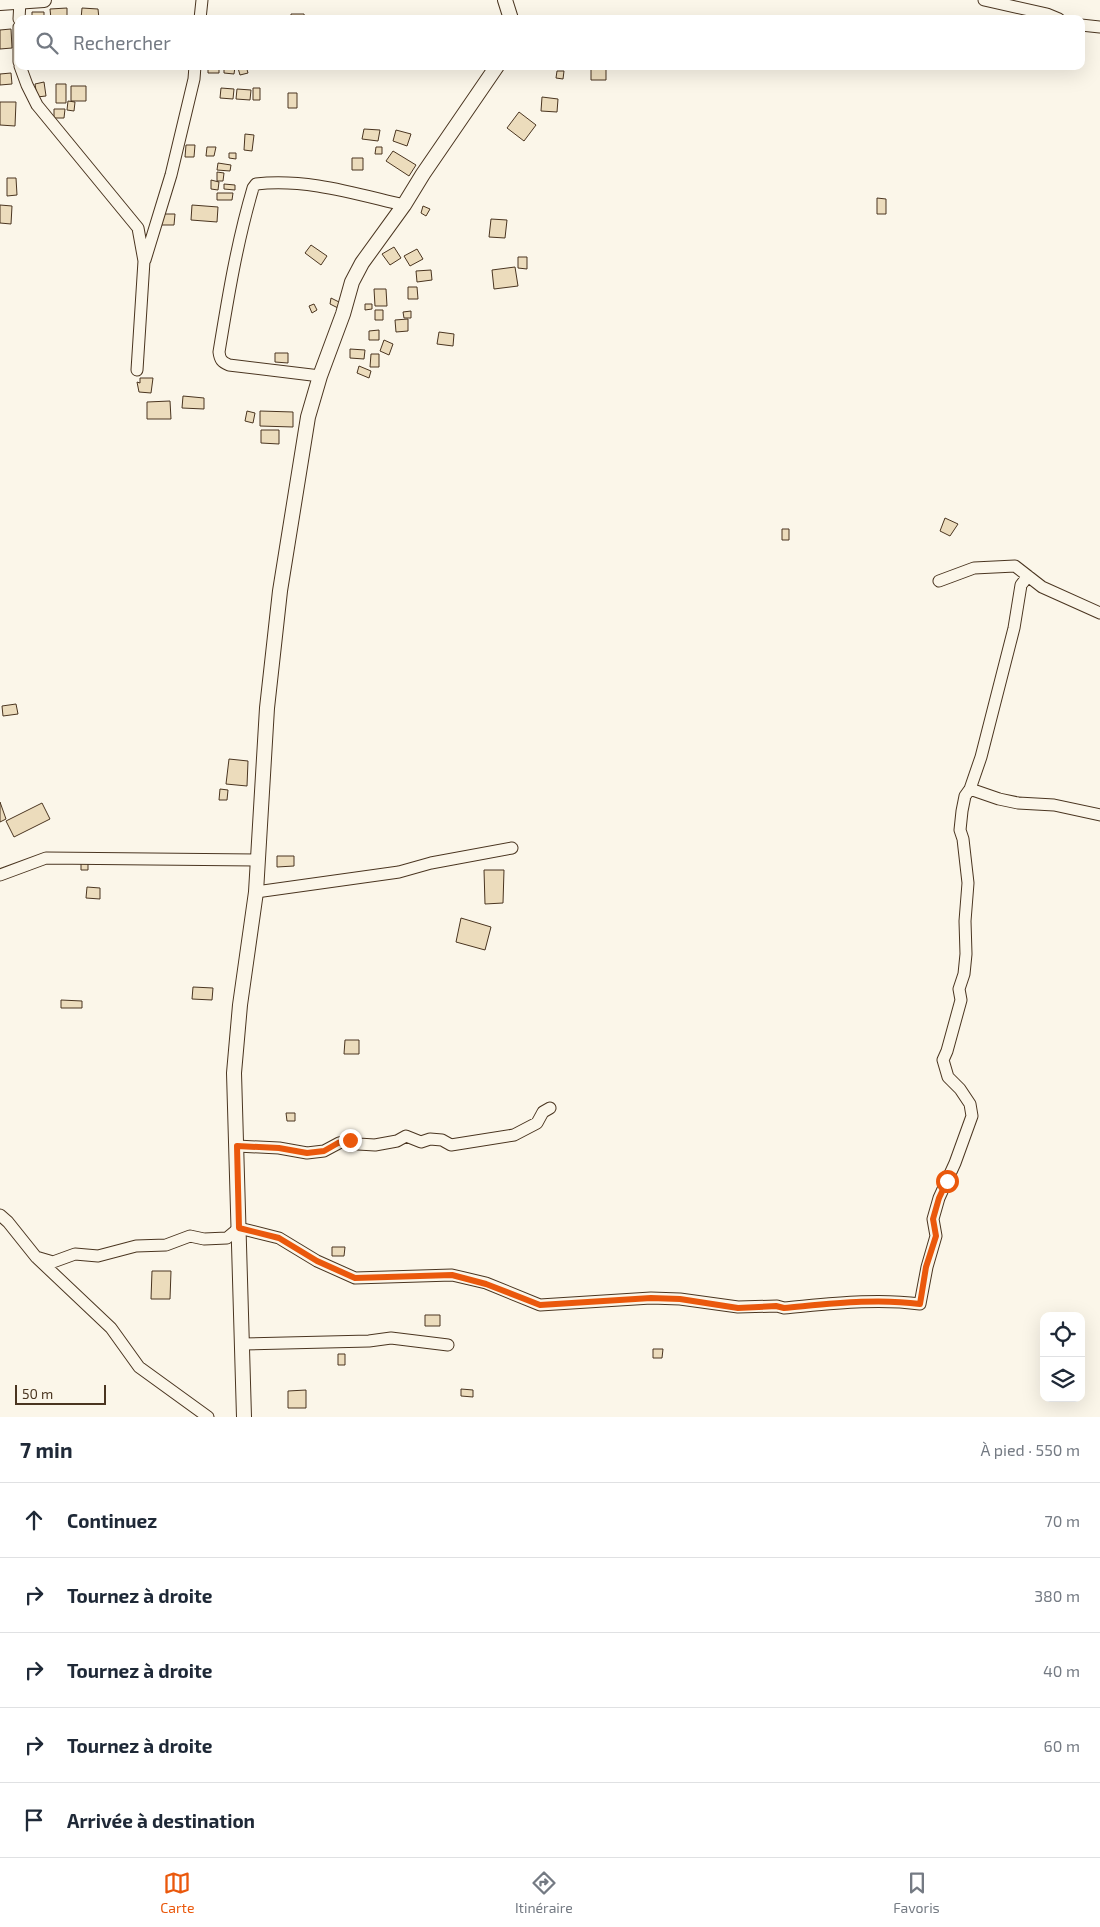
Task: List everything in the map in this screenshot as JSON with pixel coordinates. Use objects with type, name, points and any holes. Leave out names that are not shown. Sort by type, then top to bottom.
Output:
[{"type":"street","points":[[17,15],[11,1],[44,0]]},
{"type":"street","points":[[200,15],[202,0]]},
{"type":"street","points":[[505,0],[510,15]]},
{"type":"street","points":[[984,0],[1049,15]]},
{"type":"street","points":[[1085,25],[1100,27]]},
{"type":"street","points":[[21,70],[37,105],[138,228],[144,261]]},
{"type":"street","points":[[136,370],[144,261],[172,175],[195,70]]},
{"type":"street","points":[[244,1417],[234,1073],[240,1005],[256,892],[267,708],[280,591],[308,417],[352,282],[362,263],[404,205],[494,70]]},
{"type":"street","points":[[320,376],[229,365],[220,360],[219,352],[232,276],[242,225],[252,188],[256,184],[290,182],[340,190],[404,205]]},
{"type":"street","points":[[939,582],[974,568],[1016,566],[1042,587],[1100,612]]},
{"type":"street","points":[[239,1228],[279,1238],[317,1261],[355,1278],[452,1275],[486,1284],[540,1305],[651,1298],[680,1299],[738,1308],[776,1306],[784,1308],[850,1302],[906,1302],[920,1304],[926,1267],[936,1236],[933,1219],[939,1198],[972,1116],[970,1104],[960,1089],[948,1077],[943,1060],[954,1029],[966,954],[968,883],[963,839],[960,830],[963,804],[981,757],[1006,661],[1021,585],[1028,576]]},
{"type":"street","points":[[970,789],[1000,800],[1054,805],[1100,815]]},
{"type":"street","points":[[256,892],[399,872],[431,863],[512,848]]},
{"type":"street","points":[[0,875],[46,858],[257,860]]},
{"type":"street","points":[[237,1146],[279,1148],[307,1153],[324,1151],[338,1143],[350,1140],[358,1144],[375,1146],[397,1141],[406,1136],[421,1142],[430,1139],[442,1140],[451,1145],[481,1142],[524,1131],[537,1123],[543,1112],[550,1108]]},
{"type":"street","points":[[0,1215],[8,1222],[36,1257],[111,1328],[139,1367],[208,1417]]},
{"type":"street","points":[[36,1257],[53,1262],[74,1254],[98,1256],[136,1246],[166,1244],[190,1236],[204,1239],[227,1238],[239,1228]]},
{"type":"street","points":[[241,1344],[369,1341],[391,1338],[448,1345]]},
{"type":"building","points":[[67,8],[67,15],[51,15],[50,9]]},
{"type":"building","points":[[82,8],[98,9],[99,15],[81,15]]},
{"type":"building","points":[[32,12],[44,12],[44,15],[32,15]]},
{"type":"building","points":[[11,29],[12,48],[0,49],[0,30]]},
{"type":"building","points":[[208,70],[219,70],[219,73],[208,73]]},
{"type":"building","points":[[224,70],[235,70],[234,74],[224,73]]},
{"type":"building","points":[[239,70],[247,70],[248,73],[240,75]]},
{"type":"building","points":[[591,70],[606,70],[606,80],[591,80]]},
{"type":"building","points":[[557,71],[564,71],[563,79],[556,78]]},
{"type":"building","points":[[11,73],[12,84],[0,85],[0,74]]},
{"type":"building","points":[[44,82],[46,96],[37,97],[35,84]]},
{"type":"building","points":[[56,84],[66,84],[66,103],[56,103]]},
{"type":"building","points":[[71,86],[86,86],[86,101],[71,101]]},
{"type":"building","points":[[221,88],[234,89],[233,99],[220,98]]},
{"type":"building","points":[[253,88],[260,88],[260,100],[253,100]]},
{"type":"building","points":[[237,89],[251,90],[250,100],[236,99]]},
{"type":"building","points":[[288,93],[297,93],[297,108],[288,108]]},
{"type":"building","points":[[542,97],[558,99],[557,112],[541,111]]},
{"type":"building","points":[[68,101],[75,102],[74,111],[67,110]]},
{"type":"building","points":[[0,102],[16,102],[15,126],[0,125]]},
{"type":"building","points":[[54,109],[65,109],[64,118],[54,118]]},
{"type":"building","points":[[519,112],[536,125],[524,141],[507,128]]},
{"type":"building","points":[[364,129],[380,130],[378,141],[362,139]]},
{"type":"building","points":[[396,130],[411,134],[407,146],[393,141]]},
{"type":"building","points":[[245,134],[254,135],[252,151],[244,150]]},
{"type":"building","points":[[186,145],[195,145],[194,157],[185,157]]},
{"type":"building","points":[[207,147],[216,147],[214,156],[206,156]]},
{"type":"building","points":[[376,147],[382,147],[382,154],[375,154]]},
{"type":"building","points":[[393,151],[416,165],[409,176],[386,161]]},
{"type":"building","points":[[229,153],[236,153],[236,159],[229,158]]},
{"type":"building","points":[[352,158],[363,158],[363,170],[352,170]]},
{"type":"building","points":[[218,163],[231,165],[230,171],[217,170]]},
{"type":"building","points":[[217,172],[224,173],[223,181],[217,181]]},
{"type":"building","points":[[7,178],[16,178],[17,195],[7,196]]},
{"type":"building","points":[[211,180],[219,182],[218,190],[211,189]]},
{"type":"building","points":[[224,184],[235,185],[235,190],[224,189]]},
{"type":"building","points":[[217,193],[233,193],[232,200],[217,200]]},
{"type":"building","points":[[877,198],[886,199],[886,214],[877,214]]},
{"type":"building","points":[[0,205],[12,206],[11,224],[0,223]]},
{"type":"building","points":[[192,205],[218,207],[217,222],[191,220]]},
{"type":"building","points":[[423,206],[430,209],[426,216],[421,213]]},
{"type":"building","points":[[160,214],[175,214],[174,225],[160,225]]},
{"type":"building","points":[[491,219],[507,220],[505,238],[489,237]]},
{"type":"building","points":[[311,245],[327,256],[321,265],[305,253]]},
{"type":"building","points":[[394,247],[401,258],[390,265],[382,254]]},
{"type":"building","points":[[417,249],[423,259],[410,266],[404,256]]},
{"type":"building","points":[[518,257],[527,257],[527,269],[518,268]]},
{"type":"building","points":[[515,267],[518,286],[494,289],[492,270]]},
{"type":"building","points":[[431,270],[432,280],[417,282],[416,271]]},
{"type":"building","points":[[408,287],[417,287],[418,299],[408,299]]},
{"type":"building","points":[[374,289],[386,289],[387,306],[375,306]]},
{"type":"building","points":[[331,298],[339,302],[338,308],[330,304]]},
{"type":"building","points":[[314,304],[317,310],[312,313],[309,306]]},
{"type":"building","points":[[365,304],[372,304],[372,309],[365,310]]},
{"type":"building","points":[[375,310],[383,310],[383,320],[375,320]]},
{"type":"building","points":[[411,311],[411,318],[404,318],[403,312]]},
{"type":"building","points":[[408,319],[408,331],[396,332],[395,320]]},
{"type":"building","points":[[379,330],[379,340],[369,340],[369,331]]},
{"type":"building","points":[[439,332],[454,334],[453,346],[437,344]]},
{"type":"building","points":[[384,340],[393,344],[389,355],[380,351]]},
{"type":"building","points":[[350,349],[365,350],[364,359],[350,358]]},
{"type":"building","points":[[275,353],[288,353],[288,363],[275,362]]},
{"type":"building","points":[[371,354],[379,354],[379,367],[370,367]]},
{"type":"building","points":[[359,366],[371,371],[369,378],[357,373]]},
{"type":"building","points":[[140,378],[153,378],[151,393],[139,392],[137,382],[140,383]]},
{"type":"building","points":[[183,396],[204,398],[204,409],[182,408]]},
{"type":"building","points":[[170,401],[171,419],[147,419],[147,402]]},
{"type":"building","points":[[247,411],[255,413],[253,423],[245,421]]},
{"type":"building","points":[[260,411],[293,412],[293,427],[260,426]]},
{"type":"building","points":[[261,430],[279,430],[279,444],[261,443]]},
{"type":"building","points":[[945,518],[958,524],[950,536],[940,531]]},
{"type":"building","points":[[782,529],[789,529],[789,540],[782,540]]},
{"type":"building","points":[[16,704],[18,714],[3,716],[2,706]]},
{"type":"building","points":[[229,759],[248,761],[247,786],[226,784]]},
{"type":"building","points":[[220,789],[228,790],[227,800],[219,800]]},
{"type":"building","points":[[0,802],[6,819],[0,822]]},
{"type":"building","points":[[42,803],[50,819],[14,837],[6,821]]},
{"type":"building","points":[[277,856],[294,856],[294,866],[277,867]]},
{"type":"building","points":[[81,863],[88,863],[88,870],[81,870]]},
{"type":"building","points":[[484,870],[504,870],[503,903],[485,904]]},
{"type":"building","points":[[87,887],[100,888],[100,899],[86,898]]},
{"type":"building","points":[[461,918],[491,927],[485,950],[456,942]]},
{"type":"building","points":[[193,987],[213,988],[212,1000],[192,999]]},
{"type":"building","points":[[61,1000],[82,1001],[82,1008],[61,1008]]},
{"type":"building","points":[[345,1040],[359,1040],[359,1054],[344,1054]]},
{"type":"building","points":[[286,1113],[295,1113],[295,1121],[287,1121]]},
{"type":"building","points":[[332,1247],[345,1247],[344,1256],[332,1256]]},
{"type":"building","points":[[152,1271],[171,1271],[170,1299],[151,1299]]},
{"type":"building","points":[[425,1315],[440,1315],[440,1326],[425,1326]]},
{"type":"building","points":[[653,1349],[663,1349],[662,1358],[653,1358]]},
{"type":"building","points":[[338,1354],[345,1354],[345,1365],[338,1365]]},
{"type":"building","points":[[461,1389],[473,1390],[473,1397],[461,1396]]},
{"type":"building","points":[[306,1390],[306,1408],[288,1408],[288,1391]]},
{"type":"route","points":[[350,1140],[338,1143],[324,1151],[307,1153],[279,1148],[237,1146],[239,1228],[260,1235],[279,1238],[317,1261],[355,1278],[452,1275],[486,1284],[540,1305],[651,1298],[680,1299],[738,1308],[776,1306],[784,1308],[850,1302],[906,1302],[920,1304],[926,1267],[934,1248],[936,1236],[933,1219],[939,1198],[947,1181]]}]
